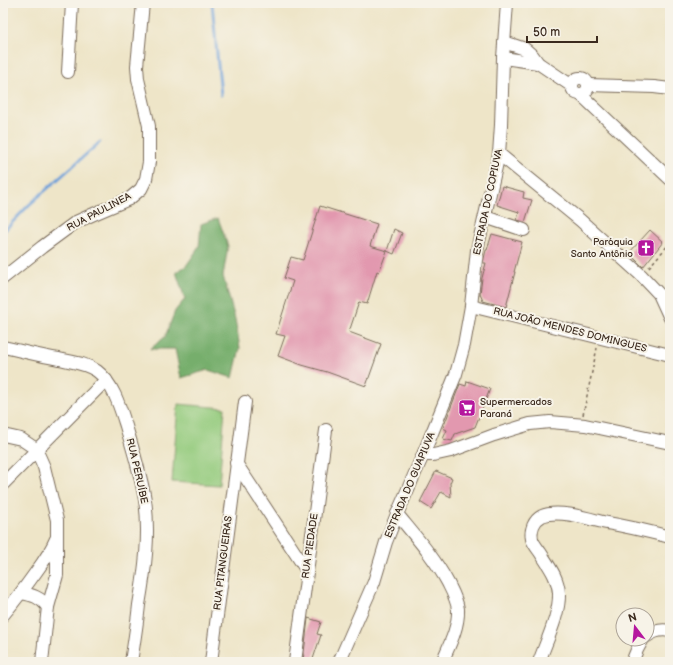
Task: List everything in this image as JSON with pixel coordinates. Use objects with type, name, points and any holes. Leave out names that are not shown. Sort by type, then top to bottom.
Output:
[{"type":"street","points":[[68,72],[72,3]]},
{"type":"street","name":"RUA PAULINEA","points":[[3,278],[76,222],[129,199],[141,189],[146,179],[149,162],[149,126],[138,79],[137,66],[142,3]]},
{"type":"street","name":"ESTRADA DO COPIUVA","points":[[471,306],[477,250],[499,154],[507,3]]},
{"type":"street","points":[[504,42],[525,49],[538,63],[580,89],[670,179]]},
{"type":"street","points":[[503,58],[538,63]]},
{"type":"street","points":[[580,89],[654,87],[670,89]]},
{"type":"street","points":[[499,154],[580,220],[642,276],[659,294],[670,318]]},
{"type":"street","points":[[485,217],[524,230]]},
{"type":"street","name":"RUA JOÃO MENDES DOMINGUES","points":[[471,306],[599,336],[670,355]]},
{"type":"street","name":"ESTRADA DO GUAPIUVA","points":[[339,662],[374,582],[386,542],[397,514],[456,374],[464,344],[471,306]]},
{"type":"street","points":[[3,347],[83,364],[96,371],[106,380],[3,484]]},
{"type":"street","name":"RUA PERUÍBE","points":[[106,380],[115,397],[124,421],[145,499],[147,546],[131,662]]},
{"type":"street","name":"RUA PITANGUEIRAS","points":[[210,662],[244,402]]},
{"type":"street","points":[[423,455],[433,455],[451,451],[494,435],[530,424],[550,422],[581,425],[670,444]]},
{"type":"street","name":"RUA PIEDADE","points":[[295,662],[326,430]]},
{"type":"street","points":[[3,435],[21,439],[36,450],[44,467],[57,520],[57,575],[48,606],[42,662]]},
{"type":"street","points":[[236,463],[307,571]]},
{"type":"street","points":[[397,514],[418,538],[444,575],[454,594],[458,608],[457,620],[442,662]]},
{"type":"street","points":[[539,662],[555,618],[559,593],[552,570],[532,539],[532,530],[535,522],[542,516],[567,514],[670,537]]},
{"type":"street","points":[[3,615],[40,567],[53,547],[57,536]]},
{"type":"street","points":[[40,567],[57,575]]},
{"type":"street","points":[[21,593],[36,597],[48,606]]},
{"type":"street","points":[[655,632],[670,631]]},
{"type":"street","points":[[632,662],[639,647]]},
{"type":"path","points":[[642,276],[670,243]]},
{"type":"path","points":[[581,425],[599,336]]},
{"type":"green space","points":[[218,218],[228,246],[223,276],[235,319],[240,348],[233,378],[208,370],[181,378],[175,349],[150,349],[165,337],[175,311],[185,299],[176,272],[186,266],[199,247],[201,224]]},
{"type":"green space","points":[[178,404],[225,408],[219,485],[172,482]]},
{"type":"building","points":[[502,186],[524,192],[523,198],[532,200],[525,222],[517,220],[519,212],[497,205]]},
{"type":"building","points":[[320,206],[377,224],[370,246],[387,251],[379,272],[377,271],[367,304],[359,302],[349,332],[381,344],[366,386],[278,356],[285,336],[276,334],[293,281],[284,278],[291,257],[303,260]]},
{"type":"building","points":[[394,229],[402,233],[394,254],[387,251]]},
{"type":"building","name":"Paróquia Santo Antônio","points":[[650,230],[663,242],[643,267],[629,253]]},
{"type":"building","points":[[492,234],[522,242],[506,307],[483,301],[480,294],[486,263],[483,263]]},
{"type":"building","name":"Supermercados Paraná","points":[[467,381],[490,389],[475,427],[455,434],[452,441],[443,439],[447,430],[443,428],[460,384],[466,386]]},
{"type":"building","points":[[436,471],[452,478],[450,483],[451,497],[441,492],[431,509],[420,502]]},
{"type":"building","points":[[308,618],[321,622],[317,634],[321,635],[312,662],[303,662]]},
{"type":"waterway","points":[[212,3],[221,95]]},
{"type":"waterway","points":[[3,232],[29,205],[100,142]]},
{"type":"place","name":"Paróquia Santo Antônio","points":[[646,248]]},
{"type":"place","name":"Supermercados Paraná","points":[[467,408]]}]
